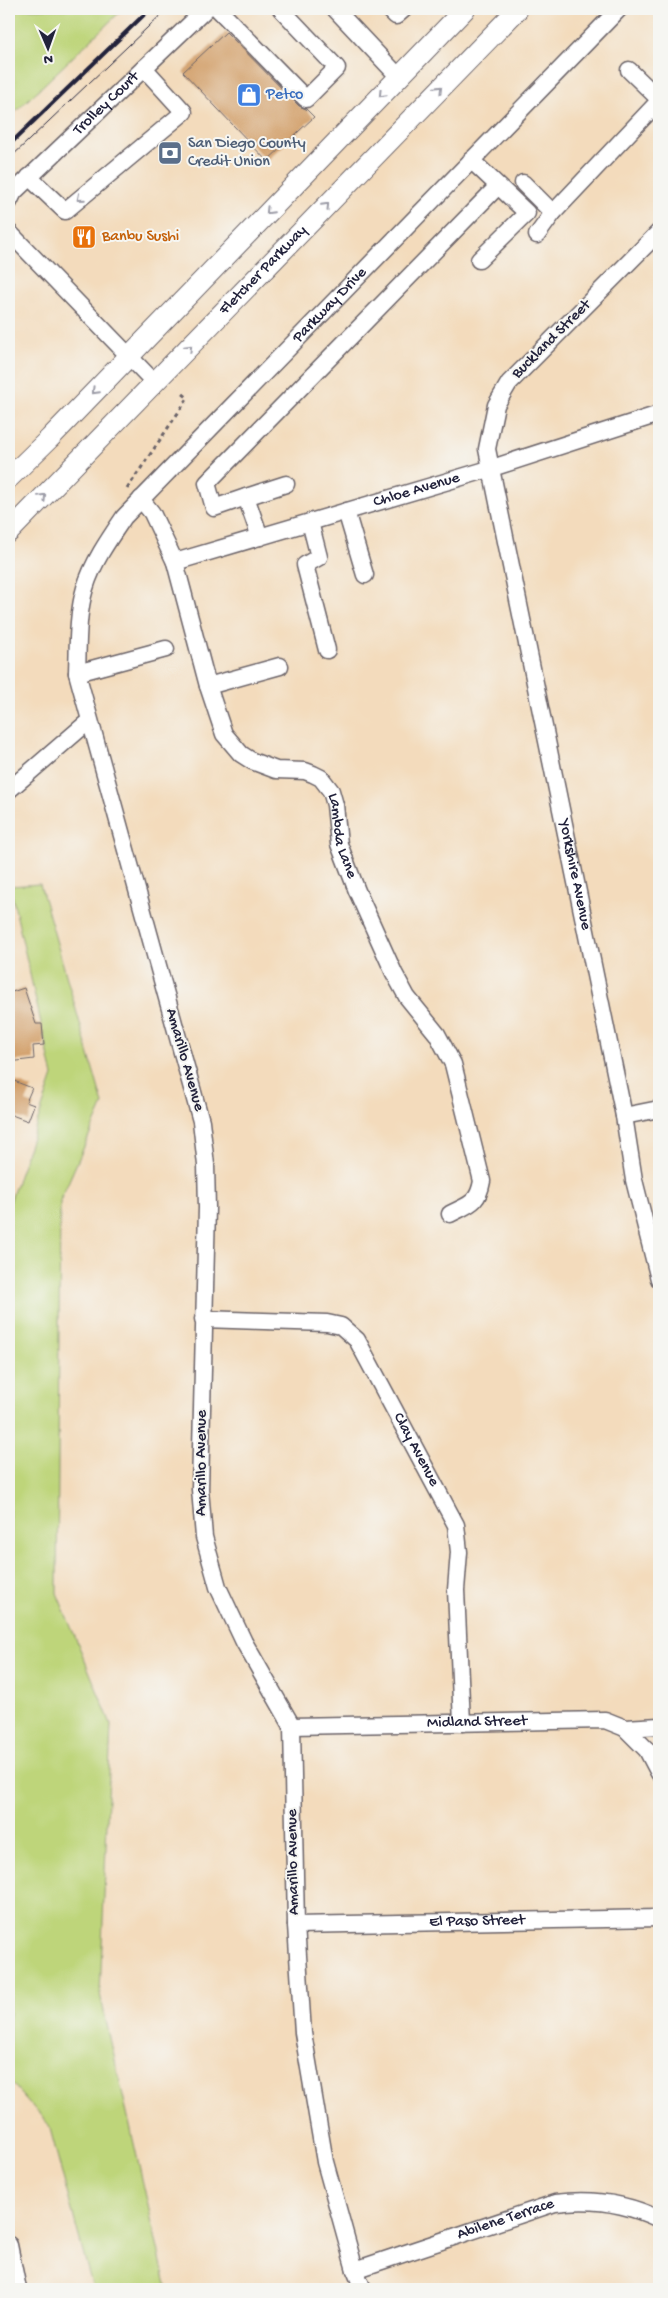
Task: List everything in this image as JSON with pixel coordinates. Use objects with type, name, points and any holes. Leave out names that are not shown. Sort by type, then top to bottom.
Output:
[{"type":"main road","points":[[9,478],[465,9]]},
{"type":"main road","name":"Fletcher Parkway","points":[[9,532],[518,9]]},
{"type":"street","name":"Trolley Court","points":[[9,202],[14,192],[206,9]]},
{"type":"street","points":[[218,9],[306,99],[337,68],[281,9]]},
{"type":"street","points":[[335,9],[399,77]]},
{"type":"street","points":[[389,9],[396,16],[404,9]]},
{"type":"street","name":"Parkway Drive","points":[[79,624],[85,588],[101,551],[124,517],[619,9]]},
{"type":"street","points":[[30,177],[65,211],[184,112],[144,68]]},
{"type":"street","points":[[537,235],[553,214],[659,100],[629,70]]},
{"type":"street","points":[[471,160],[526,213],[479,260]]},
{"type":"street","points":[[523,183],[553,214]]},
{"type":"street","points":[[286,484],[214,508],[207,483],[498,186]]},
{"type":"street","points":[[9,232],[155,383]]},
{"type":"street","name":"Buckland Street","points":[[489,469],[487,449],[496,405],[509,383],[659,232]]},
{"type":"street","name":"Chloe Avenue","points":[[174,562],[489,469],[659,414]]},
{"type":"street","name":"Yorkshire Avenue","points":[[489,469],[624,1116],[634,1180],[659,1280]]},
{"type":"street","points":[[246,497],[260,537]]},
{"type":"street","name":"Lambda Lane","points":[[141,498],[152,513],[174,562],[208,686],[224,734],[241,754],[252,761],[270,768],[305,771],[321,778],[331,790],[335,805],[339,844],[356,891],[407,997],[437,1034],[453,1064],[482,1181],[479,1195],[474,1202],[450,1214]]},
{"type":"street","points":[[346,511],[365,575]]},
{"type":"street","points":[[310,522],[319,557],[305,565],[327,650]]},
{"type":"street","name":"Amarillo Avenue","points":[[79,624],[77,673],[201,1121],[206,1165],[207,1208],[203,1318],[201,1513],[208,1553],[218,1587],[229,1612],[292,1726],[296,1925],[303,2033],[318,2131],[355,2270],[363,2289]]},
{"type":"street","points":[[77,673],[166,649]]},
{"type":"street","points":[[208,686],[280,666]]},
{"type":"street","points":[[9,790],[90,722]]},
{"type":"street","points":[[624,1116],[659,1109]]},
{"type":"street","name":"Clay Avenue","points":[[203,1318],[327,1323],[341,1326],[357,1340],[456,1525],[459,1552],[456,1590],[462,1723]]},
{"type":"street","name":"Midland Street","points":[[292,1726],[605,1720],[624,1728],[659,1726]]},
{"type":"street","points":[[624,1728],[647,1750],[659,1773]]},
{"type":"street","name":"El Paso Street","points":[[296,1925],[659,1918]]},
{"type":"street","name":"Abilene Terrace","points":[[355,2270],[555,2203],[574,2201],[613,2203],[633,2208],[659,2219]]},
{"type":"street","points":[[9,2245],[18,2289]]},
{"type":"path","points":[[122,496],[188,398],[182,393]]},
{"type":"green space","points":[[9,9],[123,9],[9,118]]},
{"type":"green space","points":[[40,884],[103,1104],[60,1201],[57,1593],[111,1724],[100,1994],[167,2289],[93,2289],[49,2125],[9,2080],[9,1205],[53,1076],[10,886]]},
{"type":"building","name":"Petco","points":[[226,32],[299,106],[306,109],[314,117],[267,161],[183,72]]},
{"type":"building","points":[[24,988],[36,1024],[42,1024],[44,1045],[33,1046],[34,1059],[9,1062],[9,993]]},
{"type":"building","points":[[9,1079],[32,1088],[26,1102],[34,1105],[28,1121],[9,1114]]},
{"type":"tram line","points":[[9,159],[167,9]]},
{"type":"railway","points":[[9,145],[150,9]]},
{"type":"place","name":"Petco","points":[[249,95]]},
{"type":"place","name":"San Diego County Credit Union","points":[[170,153]]},
{"type":"place","name":"Banbu Sushi","points":[[84,237]]}]
